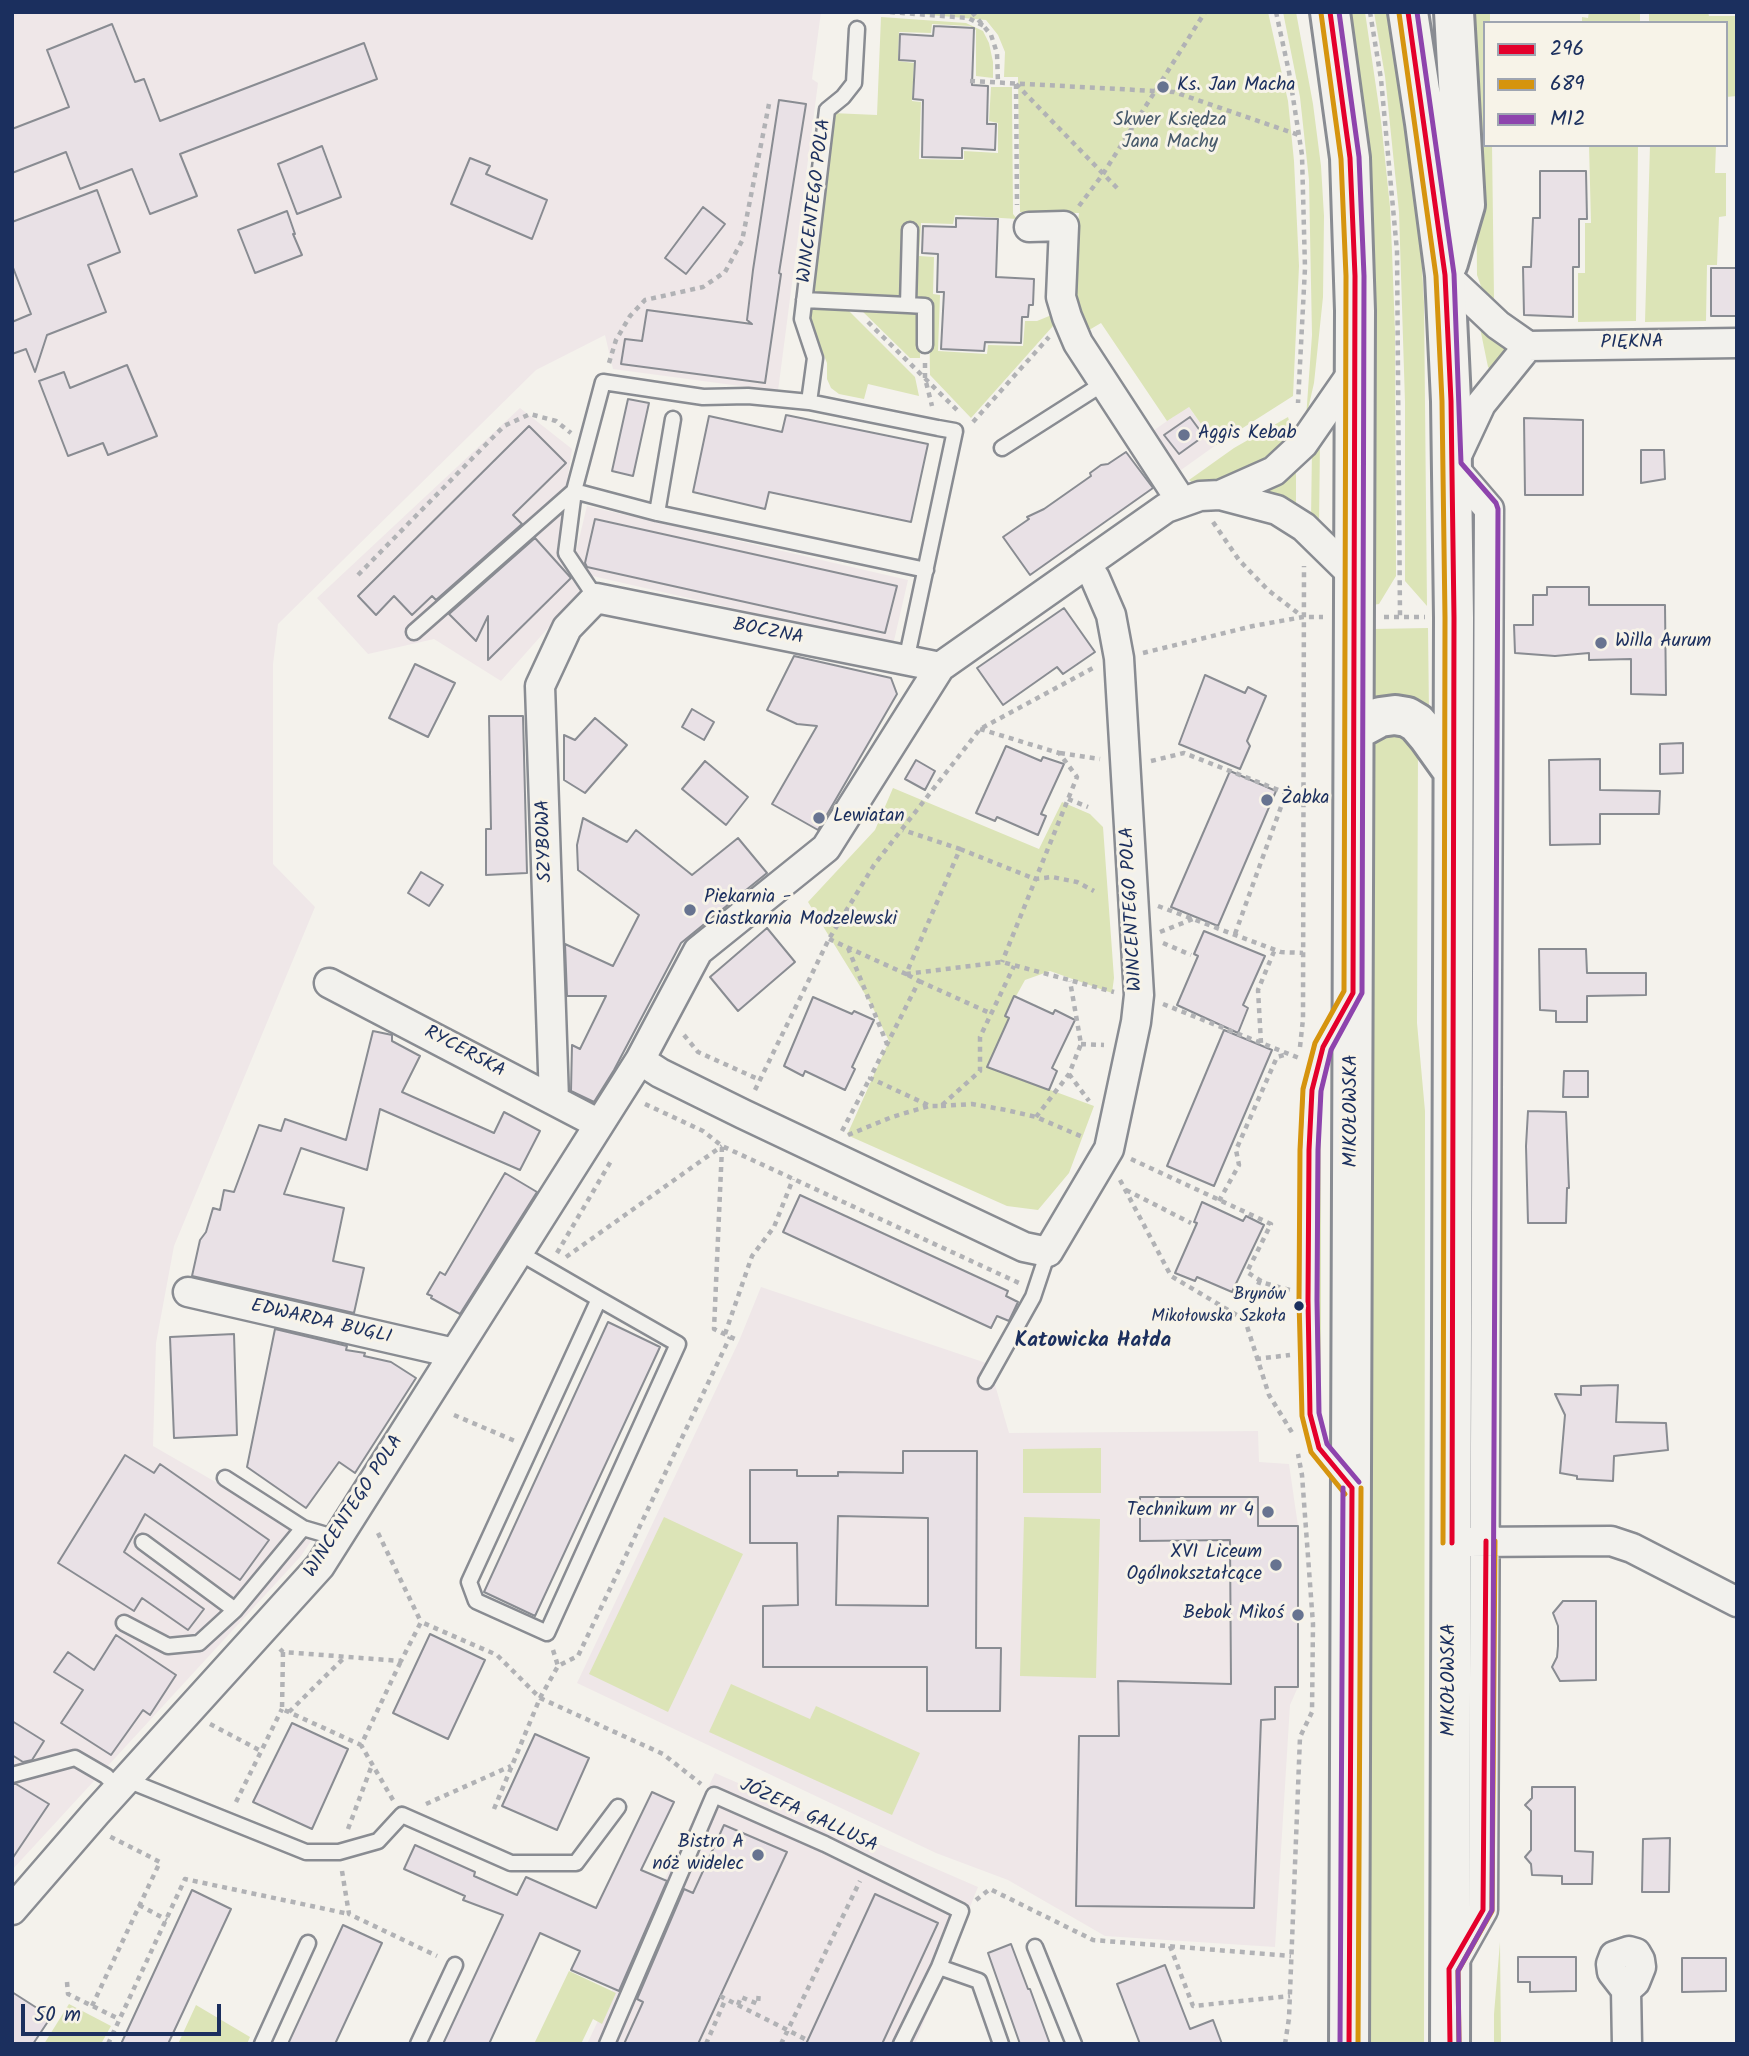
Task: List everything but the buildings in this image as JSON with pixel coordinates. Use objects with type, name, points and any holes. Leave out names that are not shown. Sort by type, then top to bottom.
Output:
[{"type":"main road","name":"MIKOŁOWSKA","points":[[1408,12],[1445,275],[1452,466],[1453,771],[1469,1542],[1449,1969],[1450,2044]]},
{"type":"main road","points":[[1445,275],[1465,205],[1454,12]]},
{"type":"main road","name":"MIKOŁOWSKA","points":[[1329,23],[1350,158],[1354,266],[1349,2044]]},
{"type":"main road","points":[[1354,731],[1380,717],[1407,717],[1417,723],[1453,771]]},
{"type":"street","points":[[1029,227],[1064,226],[1061,297],[1078,343],[1104,383],[1202,503],[1278,510],[1304,527],[1354,576]]},
{"type":"street","points":[[1445,275],[1498,325],[1528,346],[1481,404],[1452,466]]},
{"type":"street","name":"PIĘKNA","points":[[1528,346],[1737,343]]},
{"type":"street","name":"WINCENTEGO POLA","points":[[12,1910],[320,1566],[599,1124],[650,1066],[698,951],[826,848],[940,667],[1166,508],[1202,503],[1274,471],[1303,444],[1355,369]]},
{"type":"street","name":"MIKOŁOWSKA","points":[[1452,466],[1489,509],[1469,1542]]},
{"type":"street","name":"WINCENTEGO POLA","points":[[1048,1252],[1109,1149],[1136,1021],[1150,999],[1119,658],[1111,615],[1086,564]]},
{"type":"street","name":"BOCZNA","points":[[596,598],[940,667]]},
{"type":"street","name":"SZYBOWA","points":[[554,1100],[540,686],[568,628],[596,598]]},
{"type":"street","name":"RYCERSKA","points":[[329,983],[599,1124]]},
{"type":"street","points":[[650,1066],[743,1114],[1024,1247],[1048,1252]]},
{"type":"street","name":"EDWARDA BUGLI","points":[[188,1292],[454,1353]]},
{"type":"street","points":[[1469,1542],[1611,1541],[1632,1548],[1737,1602]]},
{"type":"street","points":[[1626,1990],[1627,2044]]},
{"type":"lane","name":"WINCENTEGO POLA","points":[[809,402],[816,358],[802,319],[827,110],[843,97],[854,83],[857,29]]},
{"type":"lane","points":[[910,230],[908,305],[925,306],[925,345]]},
{"type":"lane","name":"WINCENTEGO POLA","points":[[804,300],[908,305]]},
{"type":"lane","points":[[596,598],[566,553],[574,491],[603,382],[703,397],[748,396],[809,402],[955,431],[906,661]]},
{"type":"lane","points":[[1002,448],[1104,383]]},
{"type":"lane","points":[[657,513],[673,419]]},
{"type":"lane","points":[[574,491],[657,513],[926,570]]},
{"type":"lane","points":[[414,632],[574,491]]},
{"type":"lane","points":[[518,1252],[548,1269],[678,1345],[547,1633],[475,1601],[469,1582],[599,1299]]},
{"type":"lane","points":[[986,1381],[1035,1290],[1048,1252]]},
{"type":"lane","points":[[225,1478],[303,1528],[337,1538]]},
{"type":"lane","points":[[124,1623],[167,1646],[199,1643],[235,1610],[303,1528]]},
{"type":"lane","points":[[143,1542],[235,1610]]},
{"type":"lane","points":[[12,1775],[75,1758],[123,1784],[306,1852],[339,1852],[377,1841],[402,1815],[511,1863],[576,1863],[618,1807]]},
{"type":"lane","name":"JÓZEFA GALLUSA","points":[[607,2044],[714,1795],[961,1911]]},
{"type":"lane","points":[[901,2044],[939,1967],[961,1911]]},
{"type":"lane","points":[[262,2044],[307,1943]]},
{"type":"lane","points":[[1035,1947],[1074,2044]]},
{"type":"lane","points":[[418,2044],[455,1965]]},
{"type":"lane","points":[[939,1967],[979,1981],[1001,2044]]},
{"type":"path","points":[[890,12],[968,18],[984,26]]},
{"type":"path","points":[[972,12],[991,35],[998,53],[998,83]]},
{"type":"path","points":[[1064,226],[1102,174],[1206,12]]},
{"type":"path","points":[[1276,12],[1302,155],[1305,268],[1298,403],[1303,444]]},
{"type":"path","points":[[1370,12],[1391,166],[1397,251],[1400,617]]},
{"type":"path","points":[[970,81],[1174,92],[1299,135]]},
{"type":"path","points":[[1016,84],[1118,189]]},
{"type":"path","points":[[1016,84],[1017,212],[1029,227]]},
{"type":"path","points":[[603,382],[616,340],[630,316],[645,300],[678,291],[703,288],[725,272],[742,241],[769,104]]},
{"type":"path","points":[[848,302],[972,424],[1067,317]]},
{"type":"path","points":[[925,345],[925,378],[938,428]]},
{"type":"path","points":[[358,575],[504,426],[530,414],[555,421],[586,445]]},
{"type":"path","points":[[743,1114],[829,939],[874,865],[980,729],[1106,661],[1253,626],[1303,617],[1268,590],[1239,560],[1202,503]]},
{"type":"path","points":[[980,729],[1059,753],[1109,760]]},
{"type":"path","points":[[1002,962],[1077,777],[1059,753]]},
{"type":"path","points":[[1142,762],[1184,753],[1286,793],[1303,795]]},
{"type":"path","points":[[1235,934],[1286,793]]},
{"type":"path","points":[[1068,799],[1088,807]]},
{"type":"path","points":[[902,830],[960,849],[1035,879],[1052,877],[1077,882],[1094,891]]},
{"type":"path","points":[[906,974],[960,849]]},
{"type":"path","points":[[1146,902],[1275,950],[1303,953]]},
{"type":"path","points":[[1148,936],[1193,919]]},
{"type":"path","points":[[829,939],[992,1014]]},
{"type":"path","points":[[1158,941],[1191,955]]},
{"type":"path","points":[[848,948],[887,1044]]},
{"type":"path","points":[[1261,1043],[1258,990],[1275,950]]},
{"type":"path","points":[[906,974],[1002,962],[1120,994],[1150,999],[1299,1058]]},
{"type":"path","points":[[941,1106],[980,1071],[980,1037],[1014,967]]},
{"type":"path","points":[[919,981],[839,1138],[892,1117],[930,1106],[972,1104],[1035,1117],[1271,1224],[1247,1272],[1260,1280],[1294,1291]]},
{"type":"path","points":[[1035,1117],[1069,1074],[1082,1044],[1070,981]]},
{"type":"path","points":[[760,1080],[698,1052],[681,1030],[650,1066],[645,1104],[704,1131],[722,1146],[1035,1290]]},
{"type":"path","points":[[1082,1044],[1111,1045]]},
{"type":"path","points":[[1219,1201],[1239,1165],[1236,1150],[1277,1057],[1289,1054]]},
{"type":"path","points":[[1069,1074],[1089,1101]]},
{"type":"path","points":[[870,1078],[930,1106]]},
{"type":"path","points":[[548,1269],[722,1146]]},
{"type":"path","points":[[722,1146],[714,1329],[739,1340]]},
{"type":"path","points":[[548,1269],[617,1151]]},
{"type":"path","points":[[1118,1175],[1171,1276],[1245,1320]]},
{"type":"path","points":[[494,1809],[540,1698],[558,1666],[578,1656],[728,1336],[752,1256],[774,1227],[793,1179]]},
{"type":"path","points":[[1126,1190],[1191,1223]]},
{"type":"path","points":[[1260,1280],[1245,1320],[1269,1395],[1295,1438]]},
{"type":"path","points":[[1256,1359],[1293,1354]]},
{"type":"path","points":[[454,1415],[531,1447]]},
{"type":"path","points":[[378,1533],[421,1622],[498,1655],[540,1698],[663,1754],[714,1795]]},
{"type":"path","points":[[361,1745],[421,1622]]},
{"type":"path","points":[[274,1644],[283,1652],[401,1661]]},
{"type":"path","points":[[227,1821],[282,1709],[283,1652]]},
{"type":"path","points":[[289,1713],[346,1657]]},
{"type":"path","points":[[282,1709],[361,1745],[402,1815],[512,1766]]},
{"type":"path","points":[[204,1721],[261,1751]]},
{"type":"path","points":[[339,1852],[372,1764]]},
{"type":"path","points":[[92,2006],[160,1862],[117,1840]]},
{"type":"path","points":[[781,2044],[868,1866]]},
{"type":"path","points":[[108,2044],[186,1879],[349,1914],[455,1965]]},
{"type":"path","points":[[961,1911],[990,1889],[1093,1940],[1291,1955]]},
{"type":"path","points":[[345,1896],[349,1914]]},
{"type":"path","points":[[139,1905],[167,1920]]},
{"type":"path","points":[[1170,1946],[1194,2006],[1290,1996]]},
{"type":"path","points":[[67,1982],[68,1994],[119,2019]]},
{"type":"path","points":[[738,2005],[741,1997],[758,2004],[759,1991]]},
{"type":"path","points":[[706,2044],[723,1997],[805,2039],[799,2044]]},
{"type":"shaded area","points":[[12,12],[821,12],[812,79],[818,83],[778,391],[613,369],[605,335],[536,370],[278,624],[273,664],[273,864],[315,907],[174,1246],[156,1343],[153,1446],[313,1538],[301,1556],[12,1870]]},
{"type":"shaded area","points":[[1188,406],[1216,445],[1181,470],[1153,431]]},
{"type":"shaded area","points":[[520,408],[572,449],[557,548],[580,592],[501,681],[434,639],[368,654],[317,598]]},
{"type":"shaded area","points":[[587,506],[908,580],[893,645],[584,574],[574,560]]},
{"type":"shaded area","points":[[761,1287],[989,1364],[1009,1433],[1258,1431],[1259,1462],[1289,1464],[1298,1526],[1298,1687],[1290,1705],[1275,1947],[1105,1936],[1008,1880],[936,1853],[577,1683],[739,1341]]},
{"type":"shaded area","points":[[715,1773],[978,1887],[915,2044],[587,2044]]},
{"type":"green space","name":"Skwer Księdza Jana Machy","points":[[898,12],[1268,12],[1288,101],[1294,161],[1299,266],[1293,396],[1216,445],[1189,407],[1167,421],[1101,323],[1084,333],[1073,308],[1079,213],[1020,212],[1018,77],[1004,77],[1005,52],[998,35],[986,20]]},
{"type":"green space","points":[[1283,12],[1296,12],[1313,104],[1324,216],[1323,297],[1314,383],[1306,418],[1312,335],[1309,180],[1300,97]]},
{"type":"green space","points":[[1348,12],[1365,12],[1381,121],[1392,251],[1396,576],[1379,604],[1372,605],[1371,182]]},
{"type":"green space","points":[[1374,12],[1390,12],[1418,197],[1424,303],[1427,606],[1405,581],[1405,402],[1399,212],[1385,76]]},
{"type":"green space","points":[[1468,12],[1490,12],[1490,21],[1483,21],[1483,147],[1492,147],[1494,298],[1491,300],[1482,289],[1477,275],[1476,162]]},
{"type":"green space","points":[[1589,12],[1640,12],[1640,21],[1582,21],[1582,17],[1588,18]]},
{"type":"green space","points":[[1649,12],[1708,12],[1709,16],[1737,16],[1737,96],[1728,97],[1728,21],[1649,21]]},
{"type":"green space","points":[[881,17],[966,23],[983,31],[989,43],[993,78],[976,76],[976,30],[970,26],[932,24],[931,33],[899,32],[898,61],[914,63],[912,101],[921,102],[919,159],[964,160],[964,151],[998,153],[998,123],[989,121],[991,87],[1012,87],[1013,214],[1017,219],[955,215],[953,224],[921,223],[919,256],[934,257],[933,294],[940,295],[938,351],[987,354],[988,345],[1023,346],[1025,321],[1037,321],[1059,312],[1061,317],[971,418],[930,375],[929,303],[836,298],[915,377],[919,396],[868,384],[864,399],[839,394],[831,388],[827,379],[827,363],[808,316],[832,113],[877,115]]},
{"type":"green space","points":[[1589,147],[1638,147],[1636,321],[1578,322],[1578,273],[1585,273],[1585,223],[1591,223]]},
{"type":"green space","points":[[1650,147],[1716,147],[1715,173],[1726,173],[1726,216],[1719,217],[1717,265],[1707,265],[1706,321],[1645,322]]},
{"type":"green space","points":[[857,306],[921,310],[920,358],[910,358]]},
{"type":"green space","points":[[1479,323],[1516,346],[1492,371],[1488,367]]},
{"type":"green space","points":[[1288,417],[1295,441],[1287,450],[1231,478],[1193,483],[1189,480],[1234,448]]},
{"type":"green space","points":[[1320,441],[1319,526],[1311,520],[1312,448]]},
{"type":"green space","points":[[1296,468],[1296,508],[1262,495],[1262,491]]},
{"type":"green space","points":[[1428,628],[1429,713],[1371,705],[1372,629]]},
{"type":"green space","points":[[1391,728],[1418,745],[1417,1023],[1425,1111],[1424,2044],[1370,2044],[1375,739]]},
{"type":"green space","points":[[893,788],[1039,849],[1062,802],[1090,814],[1103,827],[1114,978],[1112,993],[1050,971],[1025,980],[1005,1016],[1009,1018],[988,1067],[1094,1106],[1069,1173],[1038,1210],[1007,1206],[847,1135],[889,1041],[871,1004],[808,902],[875,830]]},
{"type":"green space","points":[[1321,1101],[1319,1417],[1316,1412],[1317,1103]]},
{"type":"green space","points":[[1101,1448],[1101,1493],[1023,1493],[1023,1449]]},
{"type":"green space","points":[[664,1517],[743,1554],[668,1712],[589,1674]]},
{"type":"green space","points":[[1024,1517],[1100,1519],[1096,1678],[1020,1676]]},
{"type":"green space","points":[[731,1684],[810,1719],[816,1706],[920,1753],[892,1815],[709,1732]]},
{"type":"green space","points":[[1500,1942],[1501,2044],[1494,2044],[1494,2014]]},
{"type":"green space","points":[[569,1971],[616,1993],[602,2024],[593,2019],[581,2044],[534,2044]]},
{"type":"green space","points":[[69,2004],[111,2026],[101,2044],[44,2044]]},
{"type":"green space","points":[[196,2005],[250,2037],[247,2044],[178,2044]]},
{"type":"transit line","name":"296","points":[[1330,12],[1350,158],[1355,276],[1353,993],[1323,1047],[1312,1090],[1308,1300],[1310,1414],[1319,1448],[1352,1488]]},
{"type":"transit line","name":"M12","points":[[1339,12],[1359,157],[1364,276],[1362,993],[1331,1050],[1321,1091],[1317,1300],[1319,1413],[1327,1444],[1359,1482]]},
{"type":"transit line","name":"296","points":[[1408,12],[1445,275],[1451,401],[1454,618],[1452,1543]]},
{"type":"transit line","name":"M12","points":[[1417,12],[1454,274],[1461,463],[1496,503],[1498,509],[1492,1910],[1458,1971],[1459,2044]]},
{"type":"transit line","name":"689","points":[[1321,13],[1341,159],[1346,276],[1344,991],[1315,1043],[1303,1089],[1299,1300],[1302,1416],[1311,1452],[1345,1494]]},
{"type":"transit line","name":"689","points":[[1399,13],[1436,276],[1442,401],[1445,618],[1443,1543]]},
{"type":"transit line","name":"M12","points":[[1340,2044],[1343,1488]]},
{"type":"transit line","name":"296","points":[[1349,2044],[1352,1488]]},
{"type":"transit line","name":"689","points":[[1358,2044],[1361,1488]]},
{"type":"transit line","name":"296","points":[[1450,2044],[1449,1969],[1483,1910],[1486,1541]]},
{"type":"transit line","name":"689","points":[[1459,2044],[1458,1971],[1492,1911],[1495,1541]]},
{"type":"place","name":"Ks. Jan Macha","points":[[1163,87]]},
{"type":"place","name":"Aggis Kebab","points":[[1184,435]]},
{"type":"place","name":"Willa Aurum","points":[[1601,643]]},
{"type":"place","name":"Żabka","points":[[1267,800]]},
{"type":"place","name":"Lewiatan","points":[[819,818]]},
{"type":"place","name":"Piekarnia - Ciastkarnia Modzelewski","points":[[690,910]]},
{"type":"place","name":"Brynów Mikołowska Szkoła","points":[[1299,1306]]},
{"type":"place","name":"Technikum nr 4","points":[[1268,1512]]},
{"type":"place","name":"XVI Liceum Ogólnokształcące","points":[[1276,1565]]},
{"type":"place","name":"Bebok Mikoś","points":[[1298,1615]]},
{"type":"place","name":"Bistro A nóż widelec","points":[[758,1855]]},
{"type":"district","name":"Katowicka Hałda","points":[[1093,1342]]}]
